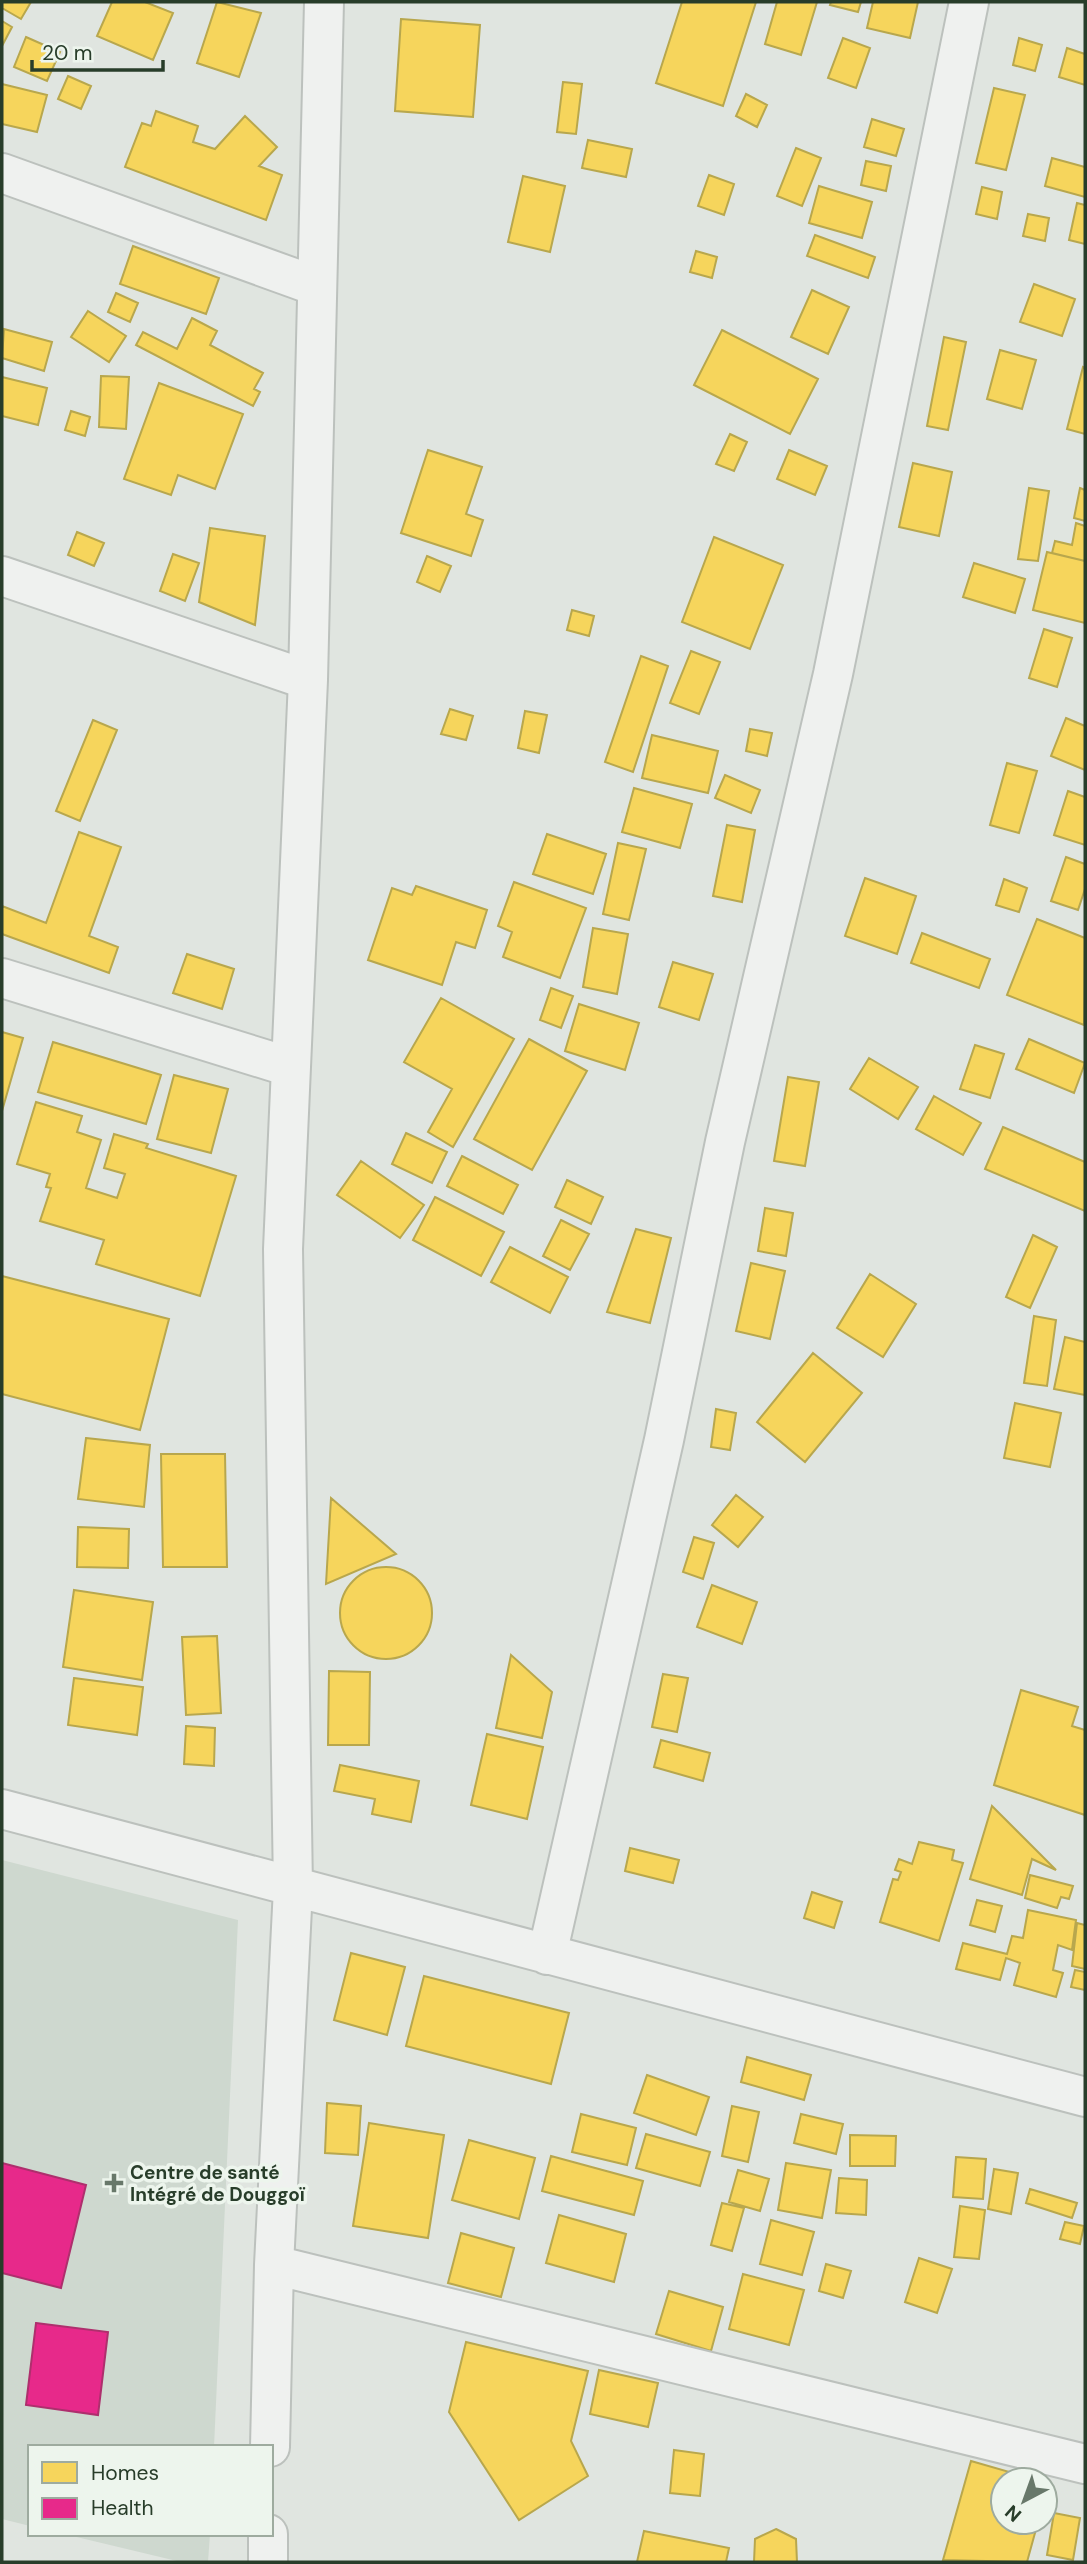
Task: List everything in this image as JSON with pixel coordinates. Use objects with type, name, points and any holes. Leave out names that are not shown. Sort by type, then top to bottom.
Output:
[{"type":"street","points":[[270,2445],[274,2265],[293,1888],[282,1249],[308,680],[324,2]]},
{"type":"street","points":[[547,1955],[664,1440],[725,1142],[833,674],[969,2]]},
{"type":"street","points":[[2,173],[317,286]]},
{"type":"street","points":[[2,576],[308,680]]},
{"type":"street","points":[[2,978],[290,1066]]},
{"type":"street","points":[[2,1809],[1085,2097]]},
{"type":"street","points":[[274,2265],[1085,2464]]},
{"type":"street","points":[[268,2536],[268,2562]]},
{"type":"shaded area","name":"Centre de santé Intégré de Douggoï","points":[[2,1860],[238,1920],[214,2445],[28,2445],[28,2526],[2,2519]]},
{"type":"shaded area","points":[[72,2536],[210,2536],[208,2562],[181,2562]]},
{"type":"building: Homes","points":[[2,2],[31,2],[21,19],[2,8]]},
{"type":"building: Homes","points":[[112,2],[145,2],[173,13],[153,60],[97,36]]},
{"type":"building: Homes","points":[[217,2],[261,13],[239,77],[197,63]]},
{"type":"building: Homes","points":[[682,2],[756,2],[723,106],[656,83]]},
{"type":"building: Homes","points":[[777,2],[817,2],[801,55],[765,44]]},
{"type":"building: Homes","points":[[831,2],[861,2],[858,12],[830,5]]},
{"type":"building: Homes","points":[[873,2],[918,2],[910,38],[867,28]]},
{"type":"building: Homes","points":[[401,19],[480,25],[473,117],[395,111]]},
{"type":"building: Homes","points":[[2,21],[12,27],[2,46]]},
{"type":"building: Homes","points":[[26,37],[60,52],[47,81],[14,67]]},
{"type":"building: Homes","points":[[843,38],[870,48],[856,88],[828,78]]},
{"type":"building: Homes","points":[[1019,38],[1042,45],[1035,71],[1013,65]]},
{"type":"building: Homes","points":[[1067,48],[1085,54],[1085,85],[1059,77]]},
{"type":"building: Homes","points":[[68,76],[91,86],[81,109],[58,99]]},
{"type":"building: Homes","points":[[563,82],[582,84],[576,134],[557,132]]},
{"type":"building: Homes","points":[[2,84],[47,95],[37,132],[2,124]]},
{"type":"building: Homes","points":[[994,88],[1025,95],[1006,170],[976,163]]},
{"type":"building: Homes","points":[[746,94],[767,105],[757,127],[736,116]]},
{"type":"building: Homes","points":[[156,111],[198,126],[193,142],[215,149],[245,116],[277,147],[259,166],[282,175],[266,220],[125,167],[142,123],[151,126]]},
{"type":"building: Homes","points":[[872,119],[904,129],[896,156],[864,147]]},
{"type":"building: Homes","points":[[588,140],[632,149],[626,177],[582,168]]},
{"type":"building: Homes","points":[[796,148],[821,158],[802,206],[777,196]]},
{"type":"building: Homes","points":[[1052,158],[1085,167],[1085,197],[1045,186]]},
{"type":"building: Homes","points":[[866,161],[891,166],[886,191],[861,185]]},
{"type":"building: Homes","points":[[709,175],[734,184],[724,215],[698,206]]},
{"type":"building: Homes","points":[[523,176],[565,186],[550,252],[508,242]]},
{"type":"building: Homes","points":[[819,186],[872,202],[862,238],[809,223]]},
{"type":"building: Homes","points":[[982,187],[1002,192],[997,219],[976,214]]},
{"type":"building: Homes","points":[[1077,203],[1085,205],[1085,244],[1069,240]]},
{"type":"building: Homes","points":[[1028,214],[1049,218],[1045,241],[1023,236]]},
{"type":"building: Homes","points":[[815,235],[875,257],[868,278],[807,256]]},
{"type":"building: Homes","points":[[133,246],[219,278],[206,314],[120,284]]},
{"type":"building: Homes","points":[[696,251],[717,257],[712,278],[690,272]]},
{"type":"building: Homes","points":[[1034,284],[1075,299],[1062,336],[1020,322]]},
{"type":"building: Homes","points":[[812,290],[849,307],[828,354],[791,337]]},
{"type":"building: Homes","points":[[116,293],[138,303],[130,322],[108,312]]},
{"type":"building: Homes","points":[[88,311],[126,336],[109,362],[71,337]]},
{"type":"building: Homes","points":[[192,318],[217,331],[210,345],[263,373],[254,389],[260,392],[253,406],[136,345],[143,332],[177,349]]},
{"type":"building: Homes","points":[[4,329],[52,342],[44,371],[2,358]]},
{"type":"building: Homes","points":[[722,330],[818,379],[790,434],[694,385]]},
{"type":"building: Homes","points":[[944,337],[966,342],[948,430],[927,426]]},
{"type":"building: Homes","points":[[1000,350],[1036,360],[1022,409],[987,399]]},
{"type":"building: Homes","points":[[1083,367],[1085,368],[1085,434],[1067,429]]},
{"type":"building: Homes","points":[[101,376],[129,377],[126,429],[99,427]]},
{"type":"building: Homes","points":[[2,377],[47,388],[38,425],[2,416]]},
{"type":"building: Homes","points":[[159,383],[243,414],[215,489],[178,475],[171,495],[124,479]]},
{"type":"building: Homes","points":[[71,411],[90,417],[85,436],[65,430]]},
{"type":"building: Homes","points":[[730,434],[747,442],[734,471],[716,464]]},
{"type":"building: Homes","points":[[428,450],[482,467],[466,514],[483,520],[471,556],[401,533]]},
{"type":"building: Homes","points":[[789,450],[827,466],[815,495],[777,479]]},
{"type":"building: Homes","points":[[913,463],[952,472],[939,536],[899,527]]},
{"type":"building: Homes","points":[[1029,488],[1049,491],[1038,561],[1018,559]]},
{"type":"building: Homes","points":[[1080,488],[1085,490],[1085,521],[1074,518]]},
{"type":"building: Homes","points":[[1076,523],[1085,526],[1085,561],[1052,553],[1055,541],[1072,545]]},
{"type":"building: Homes","points":[[210,528],[265,536],[255,625],[199,602]]},
{"type":"building: Homes","points":[[77,532],[104,543],[94,566],[68,555]]},
{"type":"building: Homes","points":[[714,537],[783,565],[750,649],[682,622]]},
{"type":"building: Homes","points":[[1047,552],[1085,561],[1085,623],[1033,610]]},
{"type":"building: Homes","points":[[173,554],[199,563],[185,601],[160,591]]},
{"type":"building: Homes","points":[[427,556],[451,566],[440,592],[417,582]]},
{"type":"building: Homes","points":[[974,563],[1025,579],[1015,613],[963,597]]},
{"type":"building: Homes","points":[[572,610],[594,616],[589,636],[567,630]]},
{"type":"building: Homes","points":[[1044,629],[1072,638],[1057,687],[1029,678]]},
{"type":"building: Homes","points":[[691,651],[720,662],[699,714],[670,703]]},
{"type":"building: Homes","points":[[641,656],[668,666],[633,772],[605,762]]},
{"type":"building: Homes","points":[[450,709],[473,716],[466,740],[441,734]]},
{"type":"building: Homes","points":[[525,711],[547,715],[539,753],[518,748]]},
{"type":"building: Homes","points":[[1066,718],[1085,726],[1085,770],[1051,756]]},
{"type":"building: Homes","points":[[93,720],[117,730],[80,821],[56,811]]},
{"type":"building: Homes","points":[[750,729],[772,733],[767,756],[746,751]]},
{"type":"building: Homes","points":[[652,735],[718,751],[708,793],[642,778]]},
{"type":"building: Homes","points":[[1007,763],[1037,771],[1019,833],[990,825]]},
{"type":"building: Homes","points":[[725,775],[760,790],[751,813],[715,798]]},
{"type":"building: Homes","points":[[634,788],[692,804],[680,848],[622,832]]},
{"type":"building: Homes","points":[[1068,791],[1085,797],[1085,845],[1054,835]]},
{"type":"building: Homes","points":[[727,825],[755,830],[742,902],[713,896]]},
{"type":"building: Homes","points":[[79,832],[121,847],[89,936],[118,947],[109,973],[2,934],[2,906],[46,923]]},
{"type":"building: Homes","points":[[547,834],[606,854],[593,894],[533,874]]},
{"type":"building: Homes","points":[[618,843],[646,849],[629,920],[603,914]]},
{"type":"building: Homes","points":[[1066,857],[1085,864],[1085,889],[1078,910],[1051,901]]},
{"type":"building: Homes","points":[[865,878],[916,896],[897,954],[845,936]]},
{"type":"building: Homes","points":[[1004,879],[1027,888],[1019,912],[996,905]]},
{"type":"building: Homes","points":[[514,882],[586,908],[560,978],[503,957],[512,932],[498,926]]},
{"type":"building: Homes","points":[[416,886],[487,910],[475,948],[456,942],[442,985],[368,960],[392,888],[412,895]]},
{"type":"building: Homes","points":[[1037,919],[1085,938],[1084,1025],[1007,995]]},
{"type":"building: Homes","points":[[593,928],[628,934],[617,994],[583,987]]},
{"type":"building: Homes","points":[[922,933],[990,959],[979,988],[911,963]]},
{"type":"building: Homes","points":[[187,954],[234,969],[222,1009],[173,993]]},
{"type":"building: Homes","points":[[673,962],[713,974],[699,1020],[659,1007]]},
{"type":"building: Homes","points":[[551,988],[573,996],[561,1028],[540,1020]]},
{"type":"building: Homes","points":[[441,998],[514,1039],[453,1147],[428,1132],[452,1089],[404,1062]]},
{"type":"building: Homes","points":[[579,1004],[639,1023],[625,1070],[565,1051]]},
{"type":"building: Homes","points":[[2,1032],[23,1038],[2,1111]]},
{"type":"building: Homes","points":[[529,1039],[587,1071],[532,1170],[474,1139]]},
{"type":"building: Homes","points":[[1029,1039],[1085,1063],[1074,1093],[1016,1069]]},
{"type":"building: Homes","points":[[53,1042],[161,1075],[146,1124],[38,1092]]},
{"type":"building: Homes","points":[[975,1045],[1004,1054],[990,1098],[960,1089]]},
{"type":"building: Homes","points":[[869,1058],[918,1087],[898,1119],[850,1089]]},
{"type":"building: Homes","points":[[174,1075],[228,1089],[211,1153],[157,1139]]},
{"type":"building: Homes","points":[[788,1077],[819,1082],[805,1166],[774,1161]]},
{"type":"building: Homes","points":[[934,1096],[981,1123],[963,1155],[916,1129]]},
{"type":"building: Homes","points":[[36,1102],[82,1116],[77,1132],[101,1140],[86,1188],[117,1198],[125,1174],[104,1168],[114,1134],[148,1144],[146,1148],[236,1176],[200,1296],[96,1264],[104,1240],[40,1221],[51,1188],[46,1187],[50,1174],[17,1164]]},
{"type":"building: Homes","points":[[1003,1127],[1085,1162],[1085,1211],[985,1169]]},
{"type":"building: Homes","points":[[406,1133],[447,1152],[432,1183],[392,1164]]},
{"type":"building: Homes","points":[[462,1156],[518,1185],[503,1214],[447,1186]]},
{"type":"building: Homes","points":[[361,1161],[424,1205],[400,1238],[337,1195]]},
{"type":"building: Homes","points":[[567,1180],[603,1197],[591,1224],[555,1207]]},
{"type":"building: Homes","points":[[435,1197],[504,1232],[481,1276],[413,1240]]},
{"type":"building: Homes","points":[[765,1208],[793,1213],[786,1256],[758,1251]]},
{"type":"building: Homes","points":[[561,1220],[589,1234],[570,1270],[543,1256]]},
{"type":"building: Homes","points":[[636,1229],[671,1238],[650,1323],[607,1312]]},
{"type":"building: Homes","points":[[1033,1235],[1057,1247],[1030,1308],[1006,1297]]},
{"type":"building: Homes","points":[[510,1247],[568,1277],[550,1313],[491,1282]]},
{"type":"building: Homes","points":[[751,1263],[785,1271],[770,1339],[736,1331]]},
{"type":"building: Homes","points":[[870,1274],[916,1304],[883,1357],[837,1328]]},
{"type":"building: Homes","points":[[2,1276],[169,1319],[140,1430],[2,1394]]},
{"type":"building: Homes","points":[[1034,1316],[1056,1320],[1047,1386],[1024,1383]]},
{"type":"building: Homes","points":[[1065,1337],[1085,1342],[1085,1395],[1054,1389]]},
{"type":"building: Homes","points":[[813,1353],[862,1393],[805,1462],[757,1422]]},
{"type":"building: Homes","points":[[1015,1403],[1061,1413],[1050,1467],[1004,1458]]},
{"type":"building: Homes","points":[[716,1409],[736,1413],[730,1450],[711,1447]]},
{"type":"building: Homes","points":[[86,1438],[150,1445],[144,1507],[78,1499]]},
{"type":"building: Homes","points":[[161,1454],[225,1454],[227,1567],[163,1567]]},
{"type":"building: Homes","points":[[736,1495],[763,1517],[738,1547],[712,1525]]},
{"type":"building: Homes","points":[[331,1498],[396,1554],[326,1584]]},
{"type":"building: Homes","points":[[78,1527],[129,1529],[128,1568],[77,1567]]},
{"type":"building: Homes","points":[[694,1537],[714,1543],[703,1579],[683,1572]]},
{"type":"building: Homes","points":[[386,1567],[403,1571],[418,1581],[428,1596],[432,1613],[428,1630],[418,1645],[403,1655],[386,1659],[369,1655],[354,1645],[344,1630],[340,1613],[344,1596],[354,1581],[369,1571]]},
{"type":"building: Homes","points":[[712,1585],[757,1602],[742,1644],[697,1627]]},
{"type":"building: Homes","points":[[74,1590],[153,1602],[142,1680],[63,1667]]},
{"type":"building: Homes","points":[[217,1636],[221,1713],[186,1715],[182,1637]]},
{"type":"building: Homes","points":[[511,1655],[552,1692],[542,1738],[496,1728]]},
{"type":"building: Homes","points":[[329,1671],[370,1672],[369,1745],[328,1745]]},
{"type":"building: Homes","points":[[663,1674],[688,1678],[677,1732],[652,1727]]},
{"type":"building: Homes","points":[[74,1678],[143,1687],[137,1735],[68,1725]]},
{"type":"building: Homes","points":[[1021,1690],[1078,1707],[1072,1726],[1085,1730],[1085,1815],[994,1785]]},
{"type":"building: Homes","points":[[186,1726],[215,1728],[214,1766],[184,1764]]},
{"type":"building: Homes","points":[[487,1734],[543,1747],[527,1819],[471,1805]]},
{"type":"building: Homes","points":[[661,1740],[710,1753],[703,1781],[654,1767]]},
{"type":"building: Homes","points":[[340,1765],[419,1781],[411,1822],[372,1814],[375,1799],[334,1791]]},
{"type":"building: Homes","points":[[992,1806],[1056,1870],[1032,1859],[1022,1895],[970,1879]]},
{"type":"building: Homes","points":[[919,1842],[954,1850],[952,1860],[963,1863],[939,1941],[880,1922],[893,1879],[898,1880],[901,1872],[895,1870],[899,1859],[912,1864]]},
{"type":"building: Homes","points":[[630,1848],[679,1860],[673,1883],[625,1871]]},
{"type":"building: Homes","points":[[1030,1875],[1073,1886],[1069,1899],[1061,1897],[1057,1908],[1025,1898]]},
{"type":"building: Homes","points":[[812,1892],[842,1902],[834,1928],[804,1918]]},
{"type":"building: Homes","points":[[977,1900],[1002,1906],[995,1932],[970,1925]]},
{"type":"building: Homes","points":[[1028,1910],[1076,1920],[1072,1950],[1058,1945],[1053,1970],[1063,1973],[1056,1997],[1014,1985],[1020,1963],[1006,1958],[1000,1980],[956,1969],[963,1943],[1007,1954],[1012,1936],[1023,1938]]},
{"type":"building: Homes","points":[[1077,1923],[1085,1925],[1085,1969],[1072,1966]]},
{"type":"building: Homes","points":[[351,1953],[405,1967],[387,2035],[334,2020]]},
{"type":"building: Homes","points":[[1075,1970],[1085,1972],[1085,1990],[1071,1987]]},
{"type":"building: Homes","points":[[424,1976],[569,2013],[551,2084],[406,2046]]},
{"type":"building: Homes","points":[[747,2057],[811,2075],[804,2100],[741,2082]]},
{"type":"building: Homes","points":[[647,2075],[709,2097],[696,2135],[634,2113]]},
{"type":"building: Homes","points":[[327,2103],[361,2106],[358,2155],[325,2153]]},
{"type":"building: Homes","points":[[732,2106],[759,2112],[748,2162],[722,2156]]},
{"type":"building: Homes","points":[[581,2114],[636,2128],[627,2165],[572,2152]]},
{"type":"building: Homes","points":[[801,2114],[843,2124],[836,2154],[794,2143]]},
{"type":"building: Homes","points":[[369,2123],[444,2135],[428,2238],[353,2226]]},
{"type":"building: Homes","points":[[646,2134],[710,2152],[700,2186],[636,2168]]},
{"type":"building: Homes","points":[[850,2135],[896,2136],[895,2166],[850,2166]]},
{"type":"building: Homes","points":[[469,2140],[535,2158],[519,2219],[452,2200]]},
{"type":"building: Homes","points":[[551,2156],[643,2181],[634,2215],[542,2191]]},
{"type":"building: Homes","points":[[956,2157],[986,2159],[983,2199],[953,2197]]},
{"type":"building: Homes","points":[[786,2163],[831,2170],[822,2218],[778,2210]]},
{"type":"building: Homes","points":[[994,2169],[1018,2173],[1011,2214],[988,2209]]},
{"type":"building: Homes","points":[[738,2170],[769,2179],[760,2211],[729,2202]]},
{"type":"building: Homes","points":[[839,2178],[867,2180],[866,2215],[836,2213]]},
{"type":"building: Homes","points":[[1030,2189],[1077,2203],[1072,2218],[1026,2203]]},
{"type":"building: Homes","points":[[722,2203],[744,2208],[732,2251],[711,2245]]},
{"type":"building: Homes","points":[[960,2206],[985,2210],[979,2259],[954,2257]]},
{"type":"building: Homes","points":[[559,2215],[626,2234],[614,2282],[546,2263]]},
{"type":"building: Homes","points":[[771,2220],[814,2232],[802,2275],[760,2264]]},
{"type":"building: Homes","points":[[1065,2222],[1084,2226],[1080,2244],[1060,2239]]},
{"type":"building: Homes","points":[[461,2233],[514,2248],[501,2297],[448,2283]]},
{"type":"building: Homes","points":[[919,2258],[952,2269],[937,2313],[905,2302]]},
{"type":"building: Homes","points":[[826,2264],[851,2271],[843,2298],[819,2291]]},
{"type":"building: Homes","points":[[743,2274],[804,2290],[789,2345],[729,2329]]},
{"type":"building: Homes","points":[[669,2291],[723,2307],[711,2351],[656,2334]]},
{"type":"building: Homes","points":[[466,2342],[588,2371],[571,2441],[588,2476],[519,2520],[449,2412]]},
{"type":"building: Homes","points":[[599,2370],[658,2383],[648,2427],[590,2414]]},
{"type":"building: Homes","points":[[674,2450],[704,2454],[700,2496],[670,2493]]},
{"type":"building: Homes","points":[[971,2461],[989,2466],[989,2536],[1034,2536],[1027,2562],[943,2560]]},
{"type":"building: Homes","points":[[1059,2514],[1080,2518],[1073,2560],[1047,2555],[1050,2536],[1059,2536]]},
{"type":"building: Homes","points":[[776,2529],[796,2539],[797,2562],[754,2562],[755,2539]]},
{"type":"building: Homes","points":[[644,2531],[729,2548],[726,2562],[637,2562]]},
{"type":"building: Health","points":[[2,2163],[86,2185],[61,2288],[2,2273]]},
{"type":"building: Health","points":[[36,2323],[108,2332],[98,2415],[26,2405]]},
{"type":"place","name":"Centre de santé Intégré de Douggoï","points":[[114,2183]]}]
